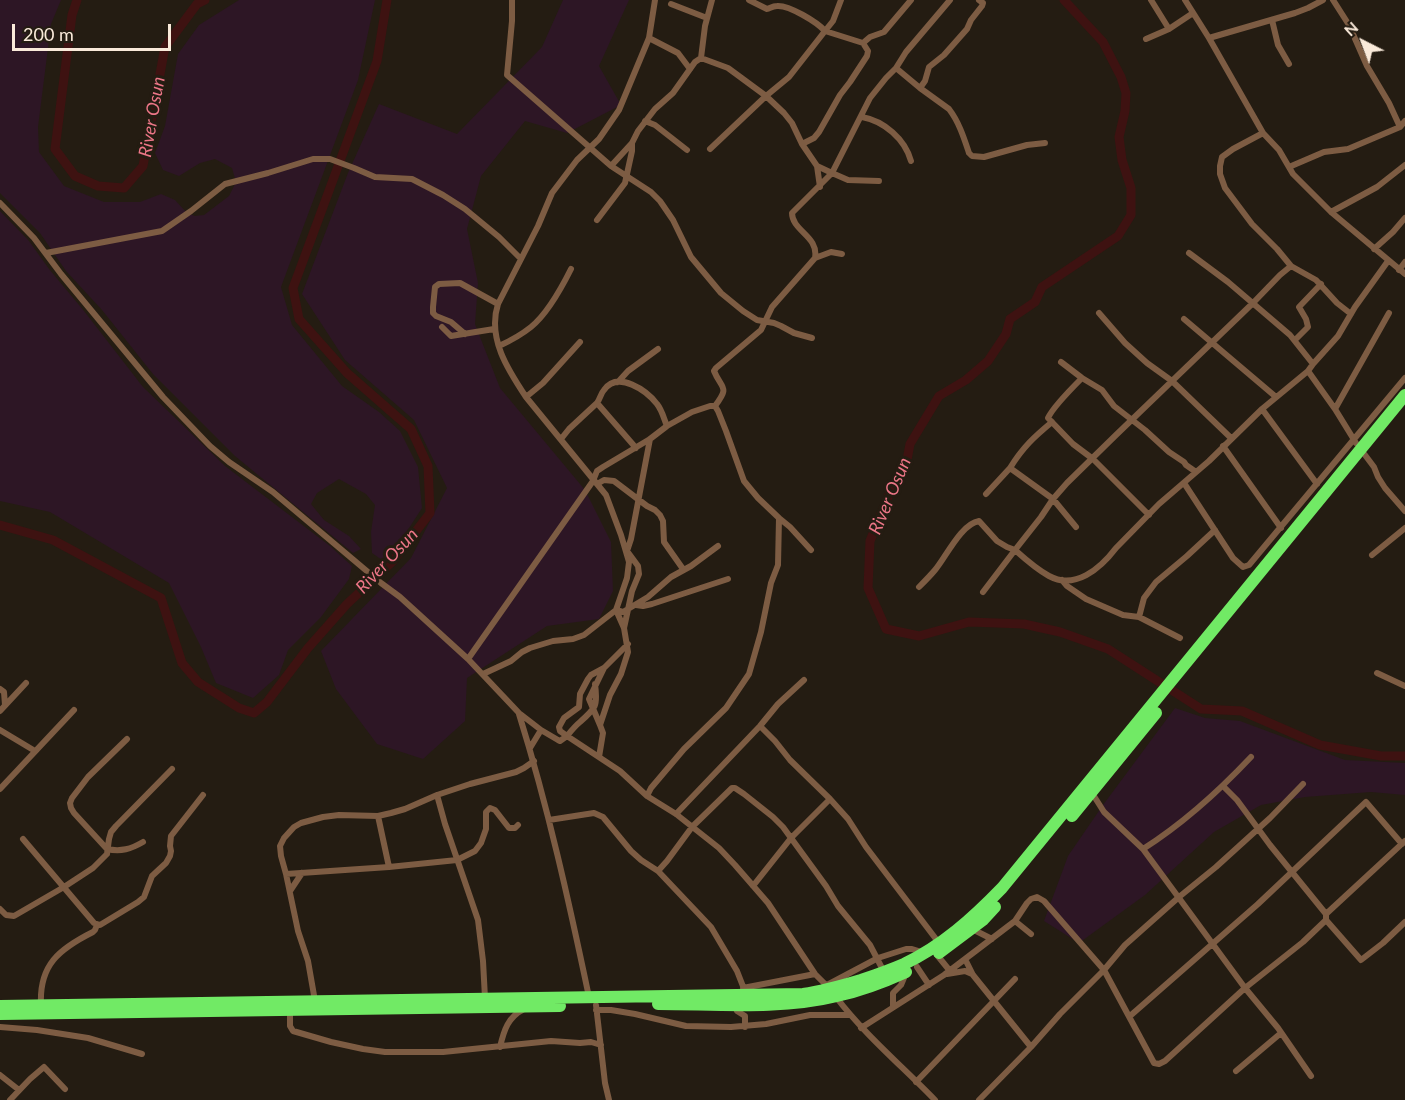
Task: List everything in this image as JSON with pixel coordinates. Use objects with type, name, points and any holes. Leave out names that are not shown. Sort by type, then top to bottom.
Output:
[{"type":"highway","points":[[886,976],[904,964],[972,929],[996,906],[1092,793],[1188,666],[1360,448],[1405,395]]},
{"type":"highway","points":[[1360,448],[1405,406]]},
{"type":"highway","points":[[0,1014],[594,1004],[734,1005],[796,1002],[831,990],[911,969],[978,913],[1002,888],[1141,726]]},
{"type":"highway","points":[[0,1006],[485,998],[594,1004],[744,991],[803,994],[831,990]]},
{"type":"street","points":[[512,0],[507,75],[611,165],[651,192],[660,201],[673,220],[691,257],[721,293],[750,317],[812,338]]},
{"type":"street","points":[[483,674],[511,661],[530,648],[553,640],[573,639],[584,635],[616,610],[629,568],[627,551],[606,495],[526,397],[508,369],[494,329],[494,315],[552,193],[577,160],[599,139],[619,110],[649,38],[655,0]]},
{"type":"street","points":[[611,165],[632,143],[655,109],[673,93],[695,62],[701,58],[712,0]]},
{"type":"street","points":[[749,0],[767,9],[781,6],[794,11],[825,31],[863,43],[868,51],[819,132],[814,138],[802,144]]},
{"type":"street","points":[[710,149],[765,96],[789,77],[833,21],[841,0]]},
{"type":"street","points":[[863,43],[866,39],[888,29],[910,0]]},
{"type":"street","points":[[715,406],[724,390],[714,371],[716,368],[761,330],[772,307],[814,258],[816,249],[792,218],[792,213],[832,173],[870,98],[950,0]]},
{"type":"street","points":[[920,88],[925,81],[929,67],[949,50],[967,29],[982,6],[983,3],[979,0]]},
{"type":"street","points":[[1151,0],[1168,29]]},
{"type":"street","points":[[1185,0],[1263,133],[1279,150],[1293,174],[1331,212],[1402,272],[1405,262]]},
{"type":"street","points":[[1209,38],[1302,11],[1323,0]]},
{"type":"street","points":[[1289,167],[1324,152],[1348,149],[1402,124],[1367,66],[1349,25],[1333,0]]},
{"type":"street","points":[[671,4],[707,18]]},
{"type":"street","points":[[1146,39],[1168,29],[1193,13]]},
{"type":"street","points":[[1272,20],[1278,45],[1289,64]]},
{"type":"street","points":[[649,38],[678,53],[690,69]]},
{"type":"street","points":[[701,58],[728,68],[765,96],[787,117],[817,166],[820,187]]},
{"type":"street","points":[[896,68],[952,113],[972,156],[984,157],[1027,145],[1045,143]]},
{"type":"street","points":[[862,117],[877,122],[890,131],[905,146],[911,161]]},
{"type":"street","points":[[645,121],[655,125],[687,150]]},
{"type":"street","points":[[1263,133],[1222,157],[1220,174],[1225,188],[1252,224],[1285,260],[1321,284],[1337,303],[1351,314]]},
{"type":"street","points":[[597,220],[625,183],[632,143]]},
{"type":"street","points":[[46,253],[162,231],[191,212],[225,184],[313,159],[330,159],[375,177],[412,179],[443,195],[483,224],[520,258]]},
{"type":"street","points":[[1331,212],[1377,187],[1405,165]]},
{"type":"street","points":[[817,166],[848,180],[879,181]]},
{"type":"street","points":[[0,202],[34,238],[163,397],[189,425],[229,462],[273,492],[400,597],[468,659],[519,713],[560,741],[593,710],[596,684]]},
{"type":"street","points":[[1374,249],[1405,218]]},
{"type":"street","points":[[814,258],[831,252],[842,254]]},
{"type":"street","points":[[1190,253],[1228,282],[1295,340],[1313,364]]},
{"type":"street","points":[[1280,275],[1285,267],[1285,260]]},
{"type":"street","points":[[919,587],[973,522],[981,522],[988,533],[1002,545],[1015,550],[1049,576],[1072,580],[1080,579],[1092,571],[1110,556],[1159,504],[1209,461],[1262,409],[1308,371],[1338,336],[1388,261]]},
{"type":"street","points":[[983,592],[1053,499],[1291,266]]},
{"type":"street","points":[[499,346],[536,322],[559,291],[571,269]]},
{"type":"street","points":[[465,334],[451,322],[433,314],[435,287],[439,284],[460,283],[498,304]]},
{"type":"street","points":[[1295,340],[1308,327],[1299,307],[1321,284]]},
{"type":"street","points":[[1099,313],[1125,343],[1172,381],[1231,438]]},
{"type":"street","points":[[1335,409],[1389,314]]},
{"type":"street","points":[[1184,320],[1276,398]]},
{"type":"street","points":[[442,327],[451,336],[494,329]]},
{"type":"street","points":[[526,397],[543,383],[580,342]]},
{"type":"street","points":[[561,439],[568,429],[597,403],[605,388],[618,382],[628,371],[658,349]]},
{"type":"street","points":[[1061,362],[1102,390],[1114,406],[1196,472]]},
{"type":"street","points":[[1308,371],[1374,467],[1385,488],[1405,511]]},
{"type":"street","points":[[1082,378],[1051,411],[1048,418],[1149,515]]},
{"type":"street","points":[[1184,483],[1233,558],[1243,567],[1249,565],[1317,484],[1360,448],[1405,378]]},
{"type":"street","points":[[618,382],[637,387],[650,397],[659,406],[666,426]]},
{"type":"street","points":[[597,403],[636,448]]},
{"type":"street","points":[[468,659],[595,482],[597,471],[650,439],[666,426],[692,412],[715,406]]},
{"type":"street","points":[[715,406],[744,481],[811,550]]},
{"type":"street","points":[[1262,409],[1317,484]]},
{"type":"street","points":[[986,494],[1010,468],[1029,441],[1052,422]]},
{"type":"street","points":[[554,431],[568,429]]},
{"type":"street","points":[[627,551],[650,439]]},
{"type":"street","points":[[1223,446],[1281,528]]},
{"type":"street","points":[[1010,468],[1053,499],[1076,527]]},
{"type":"street","points":[[595,482],[614,481],[656,510],[663,521],[664,542],[683,569]]},
{"type":"street","points":[[647,796],[651,788],[684,749],[726,708],[749,674],[771,583],[778,564],[779,518]]},
{"type":"street","points":[[1372,555],[1405,528]]},
{"type":"street","points":[[1139,617],[1144,598],[1156,582],[1215,530]]},
{"type":"street","points":[[616,610],[623,612],[718,546]]},
{"type":"street","points":[[624,628],[632,606],[632,591],[639,569],[627,551]]},
{"type":"street","points":[[632,606],[652,604],[728,579]]},
{"type":"street","points":[[1062,580],[1066,586],[1086,599],[1123,615],[1139,617],[1180,638]]},
{"type":"street","points":[[620,598],[632,591]]},
{"type":"street","points":[[600,724],[628,652],[624,628],[616,610]]},
{"type":"street","points":[[579,707],[580,694],[591,675],[604,668],[628,644]]},
{"type":"street","points":[[604,668],[589,699],[564,718],[559,727],[560,731],[620,771],[647,796],[676,814],[719,848],[773,911],[815,974],[831,990],[861,1028],[934,1099]]},
{"type":"street","points":[[1377,673],[1405,686]]},
{"type":"street","points":[[676,814],[778,704],[804,680]]},
{"type":"street","points":[[3,708],[26,683]]},
{"type":"street","points":[[0,689],[4,692],[3,708]]},
{"type":"street","points":[[589,699],[603,732],[599,757]]},
{"type":"street","points":[[0,789],[74,710]]},
{"type":"street","points":[[519,713],[534,761],[594,1004],[609,1100]]},
{"type":"street","points":[[760,726],[848,819],[934,950],[950,970]]},
{"type":"street","points":[[0,730],[35,751]]},
{"type":"street","points":[[530,748],[541,730]]},
{"type":"street","points":[[127,739],[88,777],[72,798],[70,808],[107,849],[121,851],[143,842]]},
{"type":"street","points":[[1143,849],[1168,833],[1204,804],[1251,757]]},
{"type":"street","points":[[315,1001],[308,961],[298,931],[281,856],[280,846],[294,827],[323,817],[378,816],[405,809],[470,784],[516,772],[534,761]]},
{"type":"street","points":[[0,909],[6,915],[14,916],[93,868],[105,857],[111,832],[172,770]]},
{"type":"street","points":[[979,1100],[1104,970],[1125,945],[1258,830],[1304,784]]},
{"type":"street","points":[[1223,786],[1247,813],[1361,960],[1405,922]]},
{"type":"street","points":[[658,871],[692,826],[729,789],[735,788],[773,817],[791,838],[838,906],[870,945],[893,993],[893,1007]]},
{"type":"street","points":[[1092,793],[1104,812],[1143,849],[1311,1076]]},
{"type":"street","points":[[41,1005],[42,985],[49,965],[62,951],[95,930],[97,925],[144,897],[152,876],[170,856],[171,836],[203,795]]},
{"type":"street","points":[[437,795],[478,920],[485,998]]},
{"type":"street","points":[[753,886],[791,838],[830,799]]},
{"type":"street","points":[[861,1028],[965,960],[1015,921],[1031,898],[1037,897],[1044,901],[1104,970],[1154,1063],[1159,1064],[1245,988],[1303,942],[1403,842],[1366,802],[1258,904],[1130,1016]]},
{"type":"street","points":[[286,874],[457,860],[475,851],[481,843],[486,830],[486,812],[489,808],[495,810],[509,828],[515,828],[518,825]]},
{"type":"street","points":[[549,820],[594,813],[603,817],[631,851],[658,871],[711,927],[737,971],[744,991],[815,974]]},
{"type":"street","points":[[378,816],[389,867]]},
{"type":"street","points":[[22,839],[97,925]]},
{"type":"street","points":[[290,892],[302,873]]},
{"type":"street","points":[[1015,921],[1031,934]]},
{"type":"street","points":[[972,929],[992,939]]},
{"type":"street","points":[[831,990],[878,958],[906,949],[934,950]]},
{"type":"street","points":[[965,960],[973,975],[1031,1047]]},
{"type":"street","points":[[893,993],[911,969],[929,984]]},
{"type":"street","points":[[944,975],[965,971],[973,975]]},
{"type":"street","points":[[916,1082],[1015,979]]},
{"type":"street","points":[[594,1004],[611,1010],[686,1026],[745,1027],[810,1015],[850,1015]]},
{"type":"street","points":[[734,1005],[737,1011],[745,1017],[745,1027]]},
{"type":"street","points":[[500,1047],[506,1024],[513,1016],[530,1006]]},
{"type":"street","points":[[290,1010],[290,1026],[293,1030],[331,1042],[385,1052],[442,1052],[551,1041],[601,1044]]},
{"type":"street","points":[[0,1027],[88,1038],[142,1054]]},
{"type":"street","points":[[1236,1071],[1281,1033]]},
{"type":"street","points":[[10,1100],[44,1067],[65,1089]]},
{"type":"street","points":[[0,1075],[19,1090]]},
{"type":"shaded area","points":[[0,0],[61,0],[51,24],[38,127],[39,152],[64,186],[104,202],[140,202],[161,194],[175,200],[187,213],[195,216],[204,215],[229,196],[236,182],[232,168],[215,159],[200,163],[179,176],[163,170],[155,153],[165,126],[178,54],[199,25],[239,0],[375,0],[358,80],[281,287],[292,325],[342,386],[379,412],[400,431],[418,467],[422,508],[400,542],[382,560],[372,553],[371,532],[375,505],[366,494],[339,479],[317,493],[311,504],[324,520],[349,536],[361,549],[353,553],[235,456],[153,374],[102,310],[66,271],[40,233],[0,193]]},
{"type":"shaded area","points":[[563,0],[629,0],[599,66],[621,105],[567,133],[525,121],[481,176],[467,229],[478,283],[475,324],[500,388],[585,490],[611,542],[613,591],[599,619],[547,626],[467,678],[465,721],[423,759],[377,744],[336,689],[321,651],[411,558],[447,488],[414,420],[345,360],[302,294],[348,173],[379,104],[457,134],[542,47]]},
{"type":"shaded area","points":[[0,211],[29,241],[143,387],[225,466],[330,546],[352,566],[349,579],[321,617],[288,650],[279,675],[253,698],[216,683],[169,583],[50,512],[0,501]]},
{"type":"shaded area","points":[[1175,708],[1205,718],[1240,721],[1345,760],[1405,763],[1405,795],[1371,792],[1305,797],[1261,805],[1214,832],[1145,895],[1079,943],[1044,921],[1068,856]]},
{"type":"waterway","name":"River Osun","points":[[77,0],[72,15],[55,149],[75,176],[98,186],[124,188],[143,166],[165,47],[197,4],[205,0]]},
{"type":"waterway","name":"River Osun","points":[[0,525],[53,540],[161,598],[182,663],[198,682],[239,708],[254,713],[267,702],[308,648],[347,604],[393,561],[430,513],[428,466],[411,429],[347,373],[299,319],[293,288],[377,61],[387,0]]},
{"type":"waterway","name":"River Osun","points":[[1064,0],[1103,42],[1121,77],[1126,93],[1125,111],[1119,137],[1122,160],[1131,188],[1131,215],[1118,236],[1042,287],[1035,302],[1010,319],[1006,334],[988,361],[966,380],[939,396],[910,444],[907,460],[890,492],[870,541],[868,588],[886,629],[919,636],[969,622],[1024,624],[1060,632],[1108,649],[1201,709],[1242,711],[1320,745],[1381,756],[1405,756]]}]
